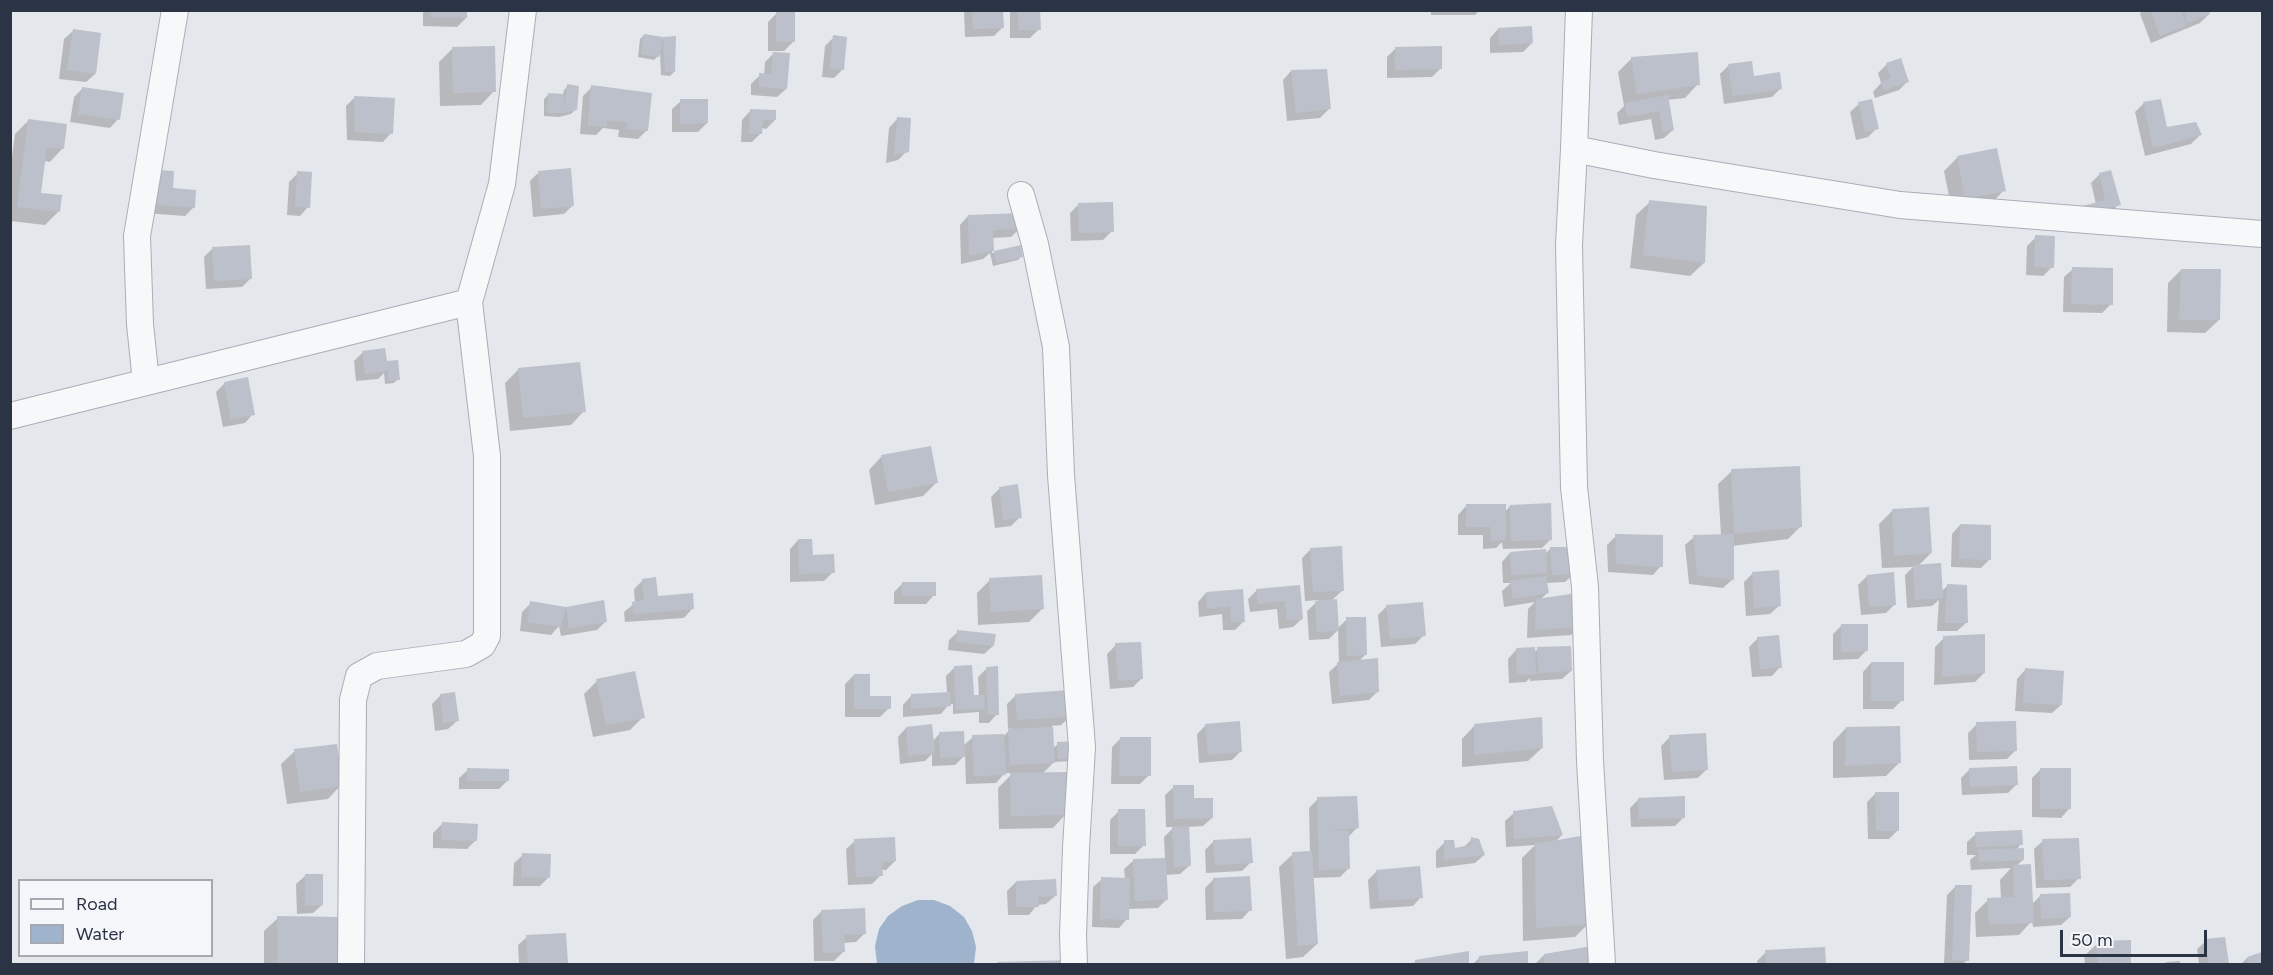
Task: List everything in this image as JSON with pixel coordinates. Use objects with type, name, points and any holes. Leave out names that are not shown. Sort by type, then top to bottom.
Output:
[{"type":"street","points":[[146,382],[140,324],[137,236],[175,10]]},
{"type":"street","points":[[351,964],[353,700],[359,676],[378,666],[466,654],[482,645],[487,636],[487,456],[469,302],[502,184],[523,10]]},
{"type":"street","points":[[1579,10],[1569,244],[1574,487],[1585,587],[1590,761],[1602,964]]},
{"type":"street","points":[[1574,149],[1654,165],[1900,205],[2262,234]]},
{"type":"street","points":[[1021,195],[1035,244],[1056,346],[1061,475],[1082,747],[1076,848],[1074,964]]},
{"type":"street","points":[[10,416],[469,302]]},
{"type":"water","points":[[918,900],[934,900],[950,906],[964,917],[972,931],[976,947],[974,964],[877,964],[875,946],[879,929],[888,916],[902,906]]},
{"type":"building","points":[[431,10],[467,10],[467,18],[431,17]]},
{"type":"building","points":[[972,10],[1003,10],[1004,28],[973,29]]},
{"type":"building","points":[[1018,10],[1040,10],[1041,30],[1018,30]]},
{"type":"building","points":[[2151,10],[2181,10],[2186,26],[2160,36]]},
{"type":"building","points":[[2184,10],[2209,10],[2210,14],[2187,23]]},
{"type":"building","points":[[776,11],[795,11],[795,42],[776,42]]},
{"type":"building","points":[[1532,26],[1533,43],[1499,45],[1498,28]]},
{"type":"building","points":[[73,29],[101,33],[96,74],[67,70]]},
{"type":"building","points":[[644,34],[663,37],[659,57],[641,54]]},
{"type":"building","points":[[833,35],[847,37],[844,70],[830,69]]},
{"type":"building","points":[[676,36],[675,72],[665,72],[663,37]]},
{"type":"building","points":[[495,46],[496,92],[453,93],[452,47]]},
{"type":"building","points":[[1442,46],[1442,69],[1395,70],[1395,47]]},
{"type":"building","points":[[773,52],[790,53],[787,89],[759,87],[759,73],[771,74]]},
{"type":"building","points":[[1698,52],[1700,85],[1637,94],[1631,57]]},
{"type":"building","points":[[1901,58],[1909,82],[1884,90],[1881,82],[1891,78],[1886,63]]},
{"type":"building","points":[[1752,61],[1754,76],[1780,72],[1782,89],[1733,96],[1728,64]]},
{"type":"building","points":[[1327,69],[1331,109],[1296,113],[1291,70]]},
{"type":"building","points":[[567,84],[579,86],[577,110],[547,113],[548,93],[564,94],[564,111]]},
{"type":"building","points":[[591,85],[652,93],[648,131],[626,129],[627,122],[607,120],[607,127],[588,125]]},
{"type":"building","points":[[82,87],[124,93],[120,120],[78,114]]},
{"type":"building","points":[[1668,95],[1674,130],[1663,132],[1659,111],[1627,117],[1625,103]]},
{"type":"building","points":[[354,96],[395,98],[393,134],[355,132]]},
{"type":"building","points":[[680,99],[708,99],[708,123],[680,124]]},
{"type":"building","points":[[1872,99],[1879,129],[1865,132],[1858,102]]},
{"type":"building","points":[[2161,99],[2167,127],[2196,122],[2202,135],[2153,148],[2143,102]]},
{"type":"building","points":[[750,109],[776,110],[776,120],[763,120],[762,134],[749,134]]},
{"type":"building","points":[[897,117],[911,118],[909,152],[894,155]]},
{"type":"building","points":[[28,119],[67,124],[64,149],[47,147],[41,193],[62,195],[60,212],[17,207]]},
{"type":"building","points":[[1997,148],[2006,191],[1965,199],[1957,156]]},
{"type":"building","points":[[571,168],[574,206],[541,209],[538,171]]},
{"type":"building","points":[[155,170],[174,171],[173,188],[196,190],[195,208],[152,204]]},
{"type":"building","points":[[2111,170],[2121,205],[2081,215],[2079,207],[2105,200],[2099,173]]},
{"type":"building","points":[[297,171],[312,172],[310,208],[295,207]]},
{"type":"building","points":[[1649,200],[1707,206],[1705,263],[1643,255]]},
{"type":"building","points":[[1113,202],[1114,232],[1079,233],[1078,203]]},
{"type":"building","points":[[1021,213],[1021,229],[993,230],[994,251],[969,256],[968,215]]},
{"type":"building","points":[[2035,235],[2055,236],[2054,268],[2034,267]]},
{"type":"building","points":[[250,245],[252,279],[214,281],[212,247]]},
{"type":"building","points":[[1021,245],[1023,257],[996,263],[994,251]]},
{"type":"building","points":[[2072,267],[2113,268],[2113,305],[2071,304]]},
{"type":"building","points":[[2181,269],[2221,269],[2220,320],[2179,320]]},
{"type":"building","points":[[385,348],[387,361],[398,360],[400,380],[388,381],[388,371],[365,374],[362,351]]},
{"type":"building","points":[[580,362],[586,412],[523,418],[518,368]]},
{"type":"building","points":[[248,377],[255,415],[231,419],[224,382]]},
{"type":"building","points":[[931,446],[938,483],[888,492],[881,455]]},
{"type":"building","points":[[1800,466],[1802,527],[1734,534],[1731,469]]},
{"type":"building","points":[[1018,484],[1022,518],[1003,520],[999,487]]},
{"type":"building","points":[[1551,503],[1552,540],[1511,541],[1510,505]]},
{"type":"building","points":[[1466,504],[1506,504],[1506,540],[1491,541],[1491,527],[1466,527]]},
{"type":"building","points":[[1929,507],[1932,553],[1894,556],[1892,509]]},
{"type":"building","points":[[1960,524],[1991,525],[1991,560],[1959,559]]},
{"type":"building","points":[[1615,534],[1663,535],[1663,567],[1616,564]]},
{"type":"building","points":[[1734,534],[1734,580],[1697,576],[1693,535]]},
{"type":"building","points":[[798,539],[812,539],[813,555],[834,554],[835,573],[799,574]]},
{"type":"building","points":[[1342,546],[1344,591],[1313,592],[1310,548]]},
{"type":"building","points":[[1550,547],[1574,547],[1575,574],[1552,575]]},
{"type":"building","points":[[1546,549],[1547,573],[1511,575],[1510,552]]},
{"type":"building","points":[[1941,563],[1943,598],[1915,600],[1913,565]]},
{"type":"building","points":[[1779,570],[1781,606],[1754,608],[1752,572]]},
{"type":"building","points":[[1894,572],[1896,605],[1869,607],[1867,575]]},
{"type":"building","points":[[1042,575],[1044,609],[991,612],[989,578]]},
{"type":"building","points":[[1546,576],[1549,593],[1513,599],[1510,581]]},
{"type":"building","points":[[656,577],[658,596],[693,593],[694,609],[633,614],[632,602],[644,600],[642,579]]},
{"type":"building","points":[[902,582],[936,582],[936,596],[902,596]]},
{"type":"building","points":[[1947,584],[1967,585],[1968,623],[1945,623]]},
{"type":"building","points":[[1300,585],[1303,619],[1287,621],[1285,601],[1258,604],[1256,589]]},
{"type":"building","points":[[1243,589],[1245,622],[1231,622],[1230,606],[1207,609],[1206,592]]},
{"type":"building","points":[[1578,593],[1581,627],[1535,630],[1536,599]]},
{"type":"building","points":[[1337,599],[1339,631],[1317,632],[1315,601]]},
{"type":"building","points":[[604,600],[607,622],[569,628],[566,607]]},
{"type":"building","points":[[530,601],[566,607],[561,627],[527,622]]},
{"type":"building","points":[[1423,602],[1426,636],[1390,639],[1386,605]]},
{"type":"building","points":[[1346,617],[1366,617],[1367,655],[1347,656]]},
{"type":"building","points":[[1841,624],[1868,624],[1868,651],[1841,652]]},
{"type":"building","points":[[957,630],[996,634],[994,646],[956,642]]},
{"type":"building","points":[[1985,634],[1985,673],[1942,677],[1943,636]]},
{"type":"building","points":[[1779,635],[1782,668],[1760,669],[1757,637]]},
{"type":"building","points":[[1141,642],[1143,679],[1118,681],[1115,643]]},
{"type":"building","points":[[1571,646],[1572,671],[1539,673],[1537,647]]},
{"type":"building","points":[[1535,647],[1536,674],[1517,675],[1516,648]]},
{"type":"building","points":[[1378,658],[1379,692],[1340,696],[1337,662]]},
{"type":"building","points":[[1871,662],[1904,662],[1904,701],[1871,701]]},
{"type":"building","points":[[972,665],[974,695],[984,695],[985,709],[956,710],[954,666]]},
{"type":"building","points":[[998,666],[999,715],[988,715],[986,667]]},
{"type":"building","points":[[2025,668],[2064,671],[2062,705],[2023,703]]},
{"type":"building","points":[[635,671],[645,718],[606,725],[596,679]]},
{"type":"building","points":[[854,674],[870,674],[870,696],[891,696],[891,709],[854,709]]},
{"type":"building","points":[[1069,690],[1071,717],[1017,720],[1015,694]]},
{"type":"building","points":[[455,692],[459,721],[443,723],[440,694]]},
{"type":"building","points":[[950,692],[951,706],[911,709],[911,694]]},
{"type":"building","points":[[1542,717],[1543,748],[1474,755],[1474,724]]},
{"type":"building","points":[[1240,721],[1242,752],[1208,755],[1205,724]]},
{"type":"building","points":[[2016,721],[2017,751],[1977,752],[1976,722]]},
{"type":"building","points":[[932,724],[935,753],[908,756],[906,727]]},
{"type":"building","points":[[1900,726],[1901,763],[1845,766],[1846,727]]},
{"type":"building","points":[[1053,727],[1055,763],[1010,765],[1008,729]]},
{"type":"building","points":[[964,731],[965,757],[940,758],[939,732]]},
{"type":"building","points":[[1706,733],[1708,770],[1672,772],[1669,735]]},
{"type":"building","points":[[1004,734],[1006,775],[974,776],[972,735]]},
{"type":"building","points":[[1120,737],[1151,737],[1151,776],[1119,776]]},
{"type":"building","points":[[1077,741],[1078,758],[1058,759],[1057,742]]},
{"type":"building","points":[[337,744],[343,786],[300,792],[294,749]]},
{"type":"building","points":[[2017,766],[2018,785],[1970,787],[1969,768]]},
{"type":"building","points":[[467,768],[509,769],[509,781],[467,781]]},
{"type":"building","points":[[2040,768],[2071,768],[2071,809],[2040,809]]},
{"type":"building","points":[[1067,772],[1068,815],[1011,816],[1010,773]]},
{"type":"building","points":[[1173,785],[1194,785],[1194,798],[1213,798],[1213,818],[1174,819]]},
{"type":"building","points":[[1875,792],[1899,792],[1899,831],[1876,831]]},
{"type":"building","points":[[1357,796],[1359,828],[1328,830],[1349,831],[1350,869],[1319,870],[1317,797]]},
{"type":"building","points":[[1685,796],[1685,818],[1639,819],[1638,798]]},
{"type":"building","points":[[1552,806],[1563,835],[1514,839],[1513,811]]},
{"type":"building","points":[[1118,809],[1145,809],[1146,846],[1118,846]]},
{"type":"building","points":[[442,822],[478,824],[477,841],[441,840]]},
{"type":"building","points":[[1189,826],[1191,866],[1174,867],[1172,827]]},
{"type":"building","points":[[2022,830],[2023,845],[1976,847],[1975,832]]},
{"type":"building","points":[[1586,835],[1590,924],[1536,928],[1535,844]]},
{"type":"building","points":[[895,837],[896,861],[882,862],[883,876],[856,877],[854,839]]},
{"type":"building","points":[[1471,837],[1479,839],[1485,855],[1444,860],[1444,840],[1454,840],[1455,848],[1470,845]]},
{"type":"building","points":[[1251,838],[1253,863],[1215,865],[1213,840]]},
{"type":"building","points":[[2079,838],[2081,879],[2044,880],[2042,839]]},
{"type":"building","points":[[2024,848],[2024,860],[1979,862],[1978,850]]},
{"type":"building","points":[[1312,851],[1318,944],[1298,946],[1292,852]]},
{"type":"building","points":[[522,853],[551,854],[550,878],[521,877]]},
{"type":"building","points":[[1166,858],[1168,900],[1135,901],[1133,859]]},
{"type":"building","points":[[2031,864],[2034,923],[1989,924],[1987,898],[2014,897],[2013,865]]},
{"type":"building","points":[[1420,866],[1423,898],[1379,901],[1376,870]]},
{"type":"building","points":[[305,874],[323,874],[323,905],[305,906]]},
{"type":"building","points":[[1250,876],[1252,911],[1214,912],[1213,878]]},
{"type":"building","points":[[1101,877],[1130,878],[1129,920],[1100,919]]},
{"type":"building","points":[[1056,879],[1057,896],[1038,897],[1039,907],[1016,907],[1016,881]]},
{"type":"building","points":[[1955,885],[1972,885],[1969,961],[1952,960]]},
{"type":"building","points":[[2070,893],[2071,917],[2041,919],[2040,894]]},
{"type":"building","points":[[865,908],[866,934],[844,935],[845,952],[823,953],[821,910]]},
{"type":"building","points":[[277,916],[338,917],[338,964],[277,964]]},
{"type":"building","points":[[566,933],[568,964],[528,964],[526,935]]},
{"type":"building","points":[[2225,937],[2229,964],[2209,964],[2205,939]]},
{"type":"building","points":[[2131,940],[2131,964],[2098,964],[2097,941]]},
{"type":"building","points":[[1592,946],[1592,964],[1544,964],[1544,954]]},
{"type":"building","points":[[1825,947],[1826,964],[1766,964],[1765,950]]},
{"type":"building","points":[[1469,951],[1469,964],[1415,964],[1415,960]]},
{"type":"building","points":[[1528,951],[1528,964],[1479,964],[1479,956]]},
{"type":"building","points":[[2262,952],[2262,964],[2249,964],[2247,957]]},
{"type":"building","points":[[1072,960],[1072,964],[997,964],[997,962]]}]
